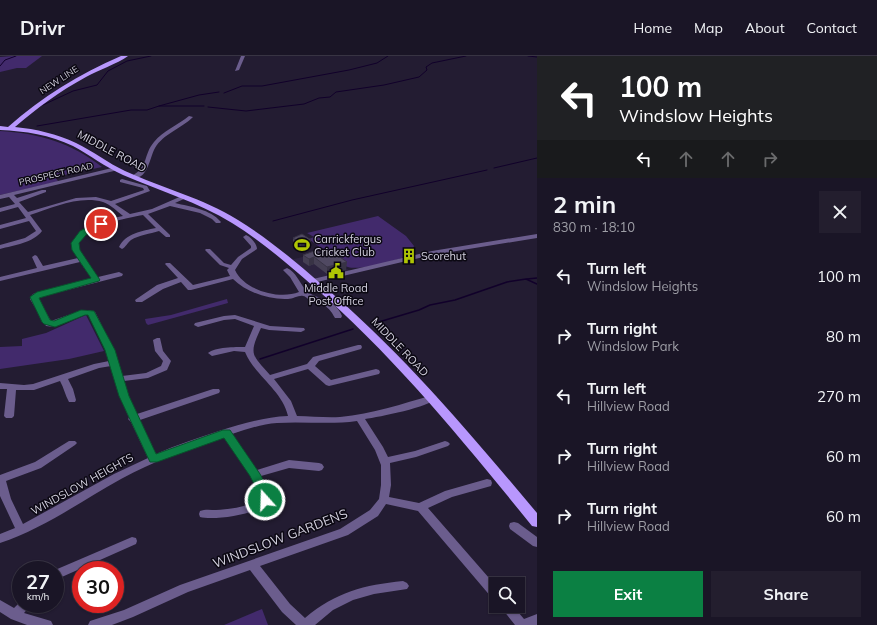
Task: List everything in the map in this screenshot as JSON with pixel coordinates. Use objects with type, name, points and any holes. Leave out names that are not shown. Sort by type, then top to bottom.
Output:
[{"type":"main road","name":"NEW LINE","points":[[9,129],[39,104],[71,82],[125,56]]},
{"type":"main road","name":"MIDDLE ROAD","points":[[0,128],[33,132],[61,139],[73,144],[116,169],[212,209],[242,226],[274,249],[370,332],[433,398],[537,522]]},
{"type":"street","points":[[237,70],[243,56]]},
{"type":"street","points":[[134,177],[141,173],[146,166],[150,152],[156,144],[191,117]]},
{"type":"street","name":"PROSPECT ROAD","points":[[0,197],[116,169]]},
{"type":"street","points":[[0,210],[42,191],[99,179]]},
{"type":"street","points":[[111,203],[143,193],[147,190],[144,187],[122,181]]},
{"type":"street","points":[[0,247],[31,238],[37,234],[38,229],[10,194]]},
{"type":"street","points":[[96,280],[76,250],[76,240],[80,235],[98,225],[144,213],[184,198]]},
{"type":"street","points":[[0,227],[28,216],[84,200],[97,199],[111,203],[129,217]]},
{"type":"street","points":[[168,204],[195,209],[214,218],[218,222]]},
{"type":"street","points":[[144,213],[168,236]]},
{"type":"street","points":[[122,247],[124,241],[130,238],[161,229]]},
{"type":"street","points":[[246,237],[254,246],[254,249],[242,257],[232,267],[231,271],[234,277],[247,287],[274,296],[291,297],[304,292],[316,284],[432,253],[537,236]]},
{"type":"street","points":[[208,250],[222,264],[232,267]]},
{"type":"street","points":[[35,257],[42,269]]},
{"type":"street","points":[[0,279],[83,259]]},
{"type":"street","points":[[168,264],[189,287],[193,288],[234,277]]},
{"type":"street","points":[[287,270],[295,277],[304,292],[333,307],[338,316]]},
{"type":"street","points":[[119,274],[40,294],[34,298],[49,324],[56,324],[87,312],[91,313],[110,350],[134,419],[153,459]]},
{"type":"street","points":[[139,300],[160,287],[182,279]]},
{"type":"street","points":[[198,325],[232,317],[258,325],[280,329],[301,330]]},
{"type":"street","points":[[258,325],[249,350],[250,355],[288,406],[293,420]]},
{"type":"street","points":[[119,379],[148,375],[164,368],[166,360],[159,351],[157,340]]},
{"type":"street","points":[[268,378],[310,366],[316,360],[358,347]]},
{"type":"street","points":[[212,353],[234,349],[249,350]]},
{"type":"street","points":[[0,386],[34,387],[113,362]]},
{"type":"street","points":[[310,366],[329,383],[376,372]]},
{"type":"street","points":[[63,378],[69,389],[72,400]]},
{"type":"street","points":[[9,416],[12,387]]},
{"type":"street","points":[[134,419],[216,391]]},
{"type":"street","name":"WINDSLOW HEIGHTS","points":[[0,539],[46,518],[124,473],[153,459],[227,433],[264,421],[339,420],[359,417],[400,408],[433,398]]},
{"type":"street","points":[[359,417],[380,449],[385,461],[386,485],[384,500],[420,507],[427,513],[489,586]]},
{"type":"street","points":[[204,514],[217,514],[262,504],[265,500],[265,494],[254,474],[227,433]]},
{"type":"street","points":[[21,530],[6,498],[0,479],[38,465],[72,443]]},
{"type":"street","points":[[385,461],[416,454],[445,444]]},
{"type":"street","points":[[254,474],[289,464],[319,467]]},
{"type":"street","points":[[420,507],[449,494],[488,483]]},
{"type":"street","name":"WINDSLOW GARDENS","points":[[94,625],[128,614],[165,596],[330,538],[352,528],[374,512],[384,500]]},
{"type":"street","points":[[514,526],[537,543]]},
{"type":"street","points":[[64,571],[132,541]]},
{"type":"street","points":[[253,565],[286,608],[305,625],[331,605],[352,594],[373,589],[403,586]]},
{"type":"street","points":[[0,605],[15,615],[33,622],[47,625]]},
{"type":"street","points":[[512,613],[523,625],[537,620]]},
{"type":"shaded area","points":[[42,56],[26,68],[17,68],[0,72],[0,57]]},
{"type":"shaded area","points":[[0,131],[28,134],[54,141],[79,152],[102,167],[55,177],[58,181],[56,182],[0,195]]},
{"type":"shaded area","points":[[378,216],[406,236],[414,246],[409,256],[361,268],[348,267],[309,239],[314,237],[307,233]]},
{"type":"shaded area","points":[[323,252],[350,271],[317,280],[290,260]]},
{"type":"shaded area","points":[[227,299],[228,303],[148,325],[146,323],[145,319],[171,315]]},
{"type":"shaded area","points":[[86,315],[104,351],[69,359],[0,369],[0,347],[22,346],[22,339],[46,333]]},
{"type":"shaded area","points":[[262,609],[268,625],[224,625]]},
{"type":"building","points":[[302,234],[311,240],[301,244],[293,238]]},
{"type":"building","points":[[317,250],[324,256],[334,253],[347,262],[327,267],[314,257],[309,259],[303,255]]},
{"type":"waterway","points":[[0,66],[5,60],[16,56]]},
{"type":"waterway","points":[[43,105],[73,91],[97,85],[108,71],[127,61],[151,56]]},
{"type":"waterway","points":[[224,93],[242,86],[262,86],[349,70],[377,63],[388,56]]},
{"type":"waterway","points":[[208,107],[246,111],[304,104],[319,98],[330,97],[336,92],[384,85],[419,77],[427,70],[426,67],[432,63],[466,56]]},
{"type":"waterway","points":[[528,56],[537,57]]},
{"type":"waterway","points":[[159,106],[199,95],[219,92]]},
{"type":"waterway","points":[[37,126],[131,110],[147,110],[159,106]]},
{"type":"waterway","points":[[159,106],[204,106]]},
{"type":"waterway","points":[[494,168],[537,158]]},
{"type":"waterway","points":[[273,221],[352,200],[487,170]]},
{"type":"waterway","points":[[527,279],[537,278]]},
{"type":"waterway","points":[[372,324],[419,310],[430,305],[455,300],[507,282],[526,279],[537,284]]},
{"type":"waterway","points":[[260,359],[353,329]]},
{"type":"place","name":"Carrickfergus Cricket Club","points":[[302,245]]},
{"type":"place","name":"Scorehut","points":[[409,256]]},
{"type":"place","name":"Middle Road Post Office","points":[[336,271]]},
{"type":"route","points":[[101,224],[83,233],[75,243],[76,250],[96,280],[36,296],[34,299],[47,322],[49,324],[55,324],[84,312],[91,313],[110,350],[124,396],[146,447],[153,459],[227,433],[254,474],[265,494],[265,500]]}]
